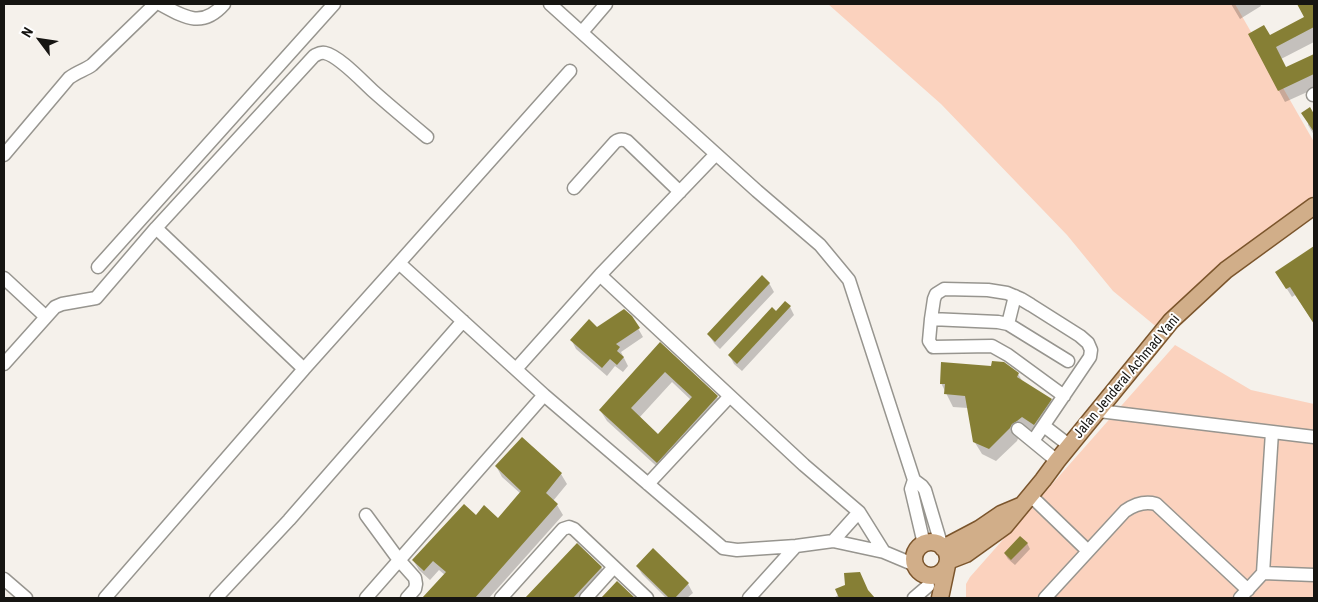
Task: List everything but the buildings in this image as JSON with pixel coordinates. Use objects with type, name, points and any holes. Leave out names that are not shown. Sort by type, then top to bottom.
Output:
[{"type":"main road","name":"Jalan Jenderal Achmad Yani","points":[[925,580],[940,573],[945,555],[1001,514],[1026,500],[1172,322],[1226,270],[1314,206]]},
{"type":"main road","points":[[925,580],[915,556],[924,544],[933,543],[945,555],[940,598]]},
{"type":"street","points":[[4,155],[75,73],[92,65],[155,4]]},
{"type":"street","points":[[160,4],[195,19],[207,18],[224,4]]},
{"type":"street","points":[[98,267],[334,4]]},
{"type":"street","points":[[550,4],[757,191],[820,245],[849,280],[914,480],[925,490],[945,555]]},
{"type":"street","points":[[582,32],[603,7]]},
{"type":"street","points":[[4,364],[55,307],[96,298],[156,228],[314,56],[326,53],[332,56],[351,70],[371,90],[427,137]]},
{"type":"street","points":[[105,598],[304,369],[570,71]]},
{"type":"street","points":[[574,188],[615,142],[624,139],[680,192]]},
{"type":"street","points":[[516,369],[600,275],[716,154]]},
{"type":"street","points":[[156,228],[304,369]]},
{"type":"street","points":[[399,263],[544,395],[722,548],[738,550],[796,546],[833,540],[884,552],[925,580],[914,598]]},
{"type":"street","points":[[600,275],[804,465],[859,512],[884,552]]},
{"type":"street","points":[[4,278],[46,317]]},
{"type":"street","points":[[1033,441],[1044,426],[1090,358],[1091,350],[1088,343],[1031,305],[1007,293],[988,290],[944,289],[936,294],[928,341],[933,346],[992,346],[1008,355],[1064,396]]},
{"type":"street","points":[[1008,324],[1015,296]]},
{"type":"street","points":[[931,319],[1008,324],[1068,361]]},
{"type":"street","points":[[216,598],[289,520],[463,321]]},
{"type":"street","points":[[366,598],[544,395]]},
{"type":"street","points":[[648,484],[730,396]]},
{"type":"street","points":[[1099,411],[1314,437]]},
{"type":"street","points":[[1044,426],[1070,446]]},
{"type":"street","points":[[1018,429],[1057,461]]},
{"type":"street","points":[[1045,598],[1125,511],[1132,506],[1152,503],[1156,504],[1244,594],[1263,573],[1272,432]]},
{"type":"street","points":[[914,480],[911,489],[924,544]]},
{"type":"street","points":[[1026,500],[1088,551]]},
{"type":"street","points":[[833,540],[859,512]]},
{"type":"street","points":[[366,515],[399,560],[415,578],[415,589],[408,598]]},
{"type":"street","points":[[500,598],[563,529],[570,527],[647,598]]},
{"type":"street","points":[[749,598],[796,546]]},
{"type":"street","points":[[586,598],[614,567]]},
{"type":"street","points":[[1263,573],[1314,575]]},
{"type":"street","points":[[4,579],[26,598]]},
{"type":"shaded area","points":[[828,4],[1235,4],[1314,142],[1314,195],[1159,329],[1113,291],[1067,235],[941,104]]},
{"type":"shaded area","points":[[1175,345],[1251,390],[1314,404],[1314,598],[966,598],[966,584],[970,577]]}]
